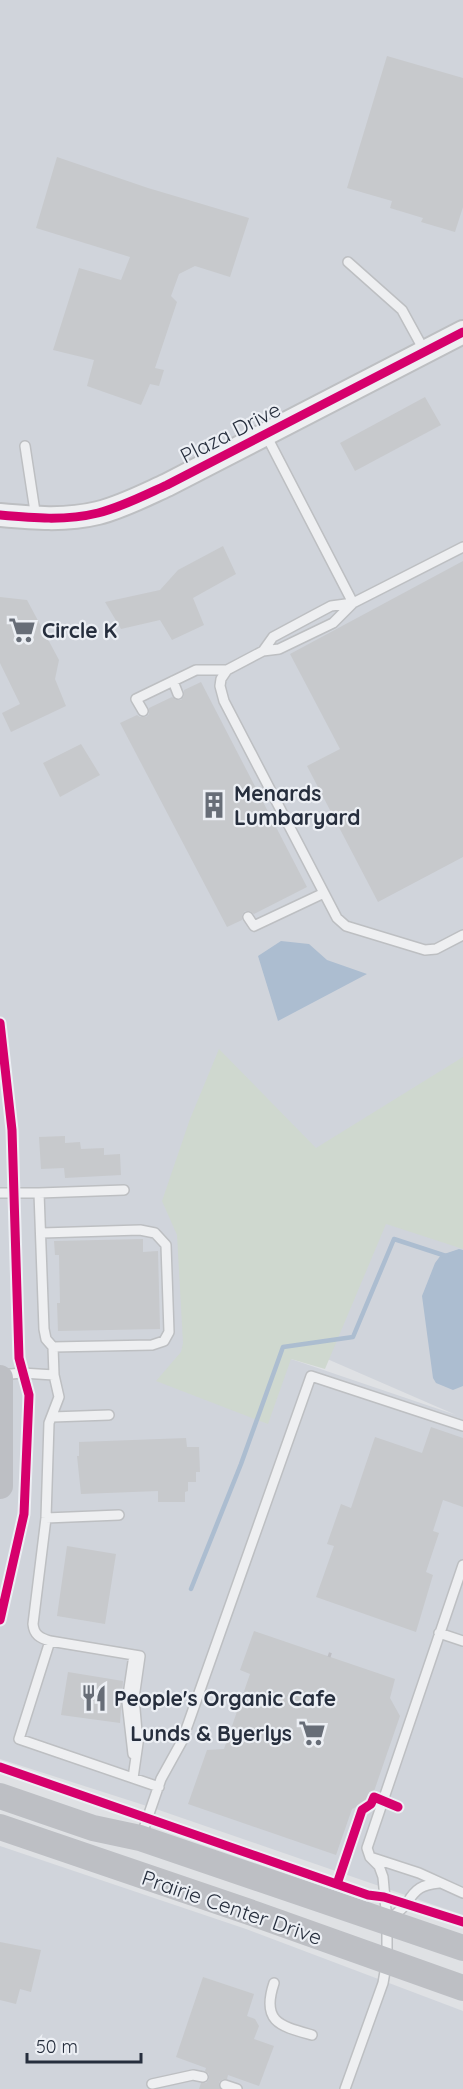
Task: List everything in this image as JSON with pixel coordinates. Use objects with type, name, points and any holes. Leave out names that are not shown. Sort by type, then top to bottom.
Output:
[{"type":"main road","points":[[0,1377],[0,1486]]},
{"type":"main road","name":"Prairie Center Drive","points":[[0,1796],[93,1828],[141,1838],[463,1948]]},
{"type":"main road","name":"Prairie Center Drive","points":[[0,1827],[463,1988]]},
{"type":"street","name":"Plaza Drive","points":[[0,515],[60,518],[97,514],[125,504],[167,485],[463,332]]},
{"type":"lane","points":[[348,262],[402,310],[425,352]]},
{"type":"lane","points":[[265,434],[353,603]]},
{"type":"lane","points":[[25,446],[36,518]]},
{"type":"lane","points":[[143,711],[136,699],[196,670],[227,670],[263,651],[279,650],[333,623],[353,603],[463,547]]},
{"type":"lane","points":[[263,651],[273,637],[331,606],[353,603]]},
{"type":"lane","points":[[227,670],[221,679],[220,686],[224,701],[337,918],[346,926],[420,950],[436,949],[463,935]]},
{"type":"lane","points":[[173,681],[178,694]]},
{"type":"lane","points":[[248,917],[254,926],[324,893]]},
{"type":"lane","points":[[285,898],[291,909]]},
{"type":"lane","points":[[0,1193],[124,1190]]},
{"type":"lane","points":[[39,1193],[44,1329],[46,1339],[53,1347],[54,1375],[59,1396],[49,1424],[46,1518],[33,1624],[37,1636],[50,1641],[134,1655],[127,1702],[134,1762],[133,1778]]},
{"type":"lane","points":[[42,1233],[140,1230],[155,1233],[166,1245],[169,1332],[164,1341],[152,1345],[53,1347]]},
{"type":"lane","points":[[0,1377],[22,1373],[54,1375]]},
{"type":"lane","points":[[141,1838],[159,1787],[182,1741],[311,1376],[463,1426]]},
{"type":"lane","points":[[52,1417],[109,1415]]},
{"type":"lane","points":[[46,1518],[119,1515]]},
{"type":"lane","points":[[345,2089],[383,1983],[387,1960],[387,1922],[383,1876],[379,1866],[370,1857],[367,1848],[463,1565]]},
{"type":"lane","points":[[439,1633],[463,1641]]},
{"type":"lane","points":[[50,1641],[19,1739],[159,1787]]},
{"type":"lane","points":[[370,1857],[419,1873],[463,1893]]},
{"type":"lane","points":[[387,1922],[422,1885],[439,1883]]},
{"type":"lane","points":[[273,1983],[269,1997],[269,2010],[273,2019],[282,2026],[312,2035]]},
{"type":"lane","points":[[152,2084],[194,2074],[203,2077]]},
{"type":"lane","points":[[225,2085],[237,2089]]},
{"type":"path","points":[[329,1657],[331,1652]]},
{"type":"shaded area","points":[[0,0],[463,0],[463,1915],[153,1808],[0,1759]],"holes":[[[295,1345],[456,1415],[291,1359]]]},
{"type":"shaded area","points":[[219,1049],[316,1148],[463,1057],[463,1249],[386,1224],[325,1369],[291,1359],[268,1424],[156,1381],[181,1352],[183,1343],[177,1235],[162,1201],[190,1119]]},
{"type":"shaded area","points":[[0,1846],[246,1929],[463,2011],[463,2089],[0,2089]]},
{"type":"water","points":[[281,941],[309,944],[327,960],[367,974],[278,1021],[258,956]]},
{"type":"water","points":[[459,1249],[463,1250],[463,1386],[453,1390],[436,1383],[433,1378],[422,1296],[435,1263],[441,1255]]},
{"type":"building","points":[[387,56],[463,78],[463,207],[455,232],[421,222],[423,218],[390,208],[392,201],[347,188]]},
{"type":"building","points":[[57,157],[148,188],[249,218],[230,277],[195,266],[179,274],[171,296],[177,302],[155,368],[164,370],[159,386],[150,384],[141,405],[87,386],[94,360],[53,350],[79,268],[121,280],[130,257],[36,228]]},
{"type":"building","points":[[425,397],[441,425],[355,471],[340,443]]},
{"type":"building","points":[[223,546],[236,574],[193,598],[204,625],[172,640],[160,620],[121,629],[105,602],[160,590],[178,570]]},
{"type":"building","points":[[463,561],[463,857],[378,902],[307,766],[340,749],[290,654]]},
{"type":"building","name":"Circle K","points":[[0,597],[27,600],[59,660],[55,679],[66,706],[11,732],[2,713],[20,704],[0,663]]},
{"type":"building","name":"Menards Lumbaryard","points":[[201,682],[307,887],[254,914],[245,911],[242,920],[227,927],[120,723],[137,715],[146,717],[149,714],[149,708],[172,697],[181,700],[184,690]]},
{"type":"building","points":[[81,744],[100,775],[60,797],[43,763]]},
{"type":"building","points":[[65,1136],[65,1143],[80,1142],[81,1149],[104,1148],[104,1155],[120,1154],[121,1175],[65,1178],[64,1168],[41,1169],[39,1137]]},
{"type":"building","points":[[143,1239],[143,1252],[158,1251],[160,1329],[58,1331],[59,1255],[55,1255],[54,1241]]},
{"type":"building","points":[[431,1427],[463,1438],[463,1507],[443,1500],[433,1531],[439,1533],[426,1572],[433,1575],[416,1632],[316,1597],[334,1546],[327,1544],[341,1504],[351,1508],[375,1437],[422,1453]]},
{"type":"building","points":[[186,1438],[187,1447],[199,1447],[200,1472],[196,1472],[196,1482],[188,1482],[185,1502],[158,1502],[158,1491],[81,1494],[77,1456],[79,1456],[79,1442]]},
{"type":"building","points":[[67,1546],[116,1554],[105,1624],[57,1616]]},
{"type":"building","name":"Lunds & Byerlys","points":[[254,1631],[395,1679],[390,1698],[400,1716],[371,1800],[352,1809],[336,1855],[188,1804],[207,1750],[224,1749],[250,1674],[240,1670]]},
{"type":"building","name":"People's Organic Cafe","points":[[68,1672],[123,1681],[120,1723],[61,1715]]},
{"type":"building","points":[[0,1942],[41,1950],[31,1992],[20,1989],[16,2004],[0,2000]]},
{"type":"building","points":[[203,1977],[254,1994],[247,2016],[255,2019],[259,2026],[254,2039],[274,2046],[259,2086],[228,2075],[227,2079],[219,2082],[220,2089],[199,2089],[201,2083],[206,2083],[209,2079],[206,2068],[176,2057]]},
{"type":"waterway","points":[[191,1589],[241,1464],[283,1347],[353,1337],[394,1239],[446,1256]]},
{"type":"cycle path","points":[[0,515],[37,518],[86,516],[125,504],[167,485],[463,332]]},
{"type":"cycle path","points":[[0,1023],[12,1130],[19,1358],[29,1395],[24,1514],[0,1620]]},
{"type":"cycle path","points":[[0,1767],[368,1895],[384,1897],[463,1922]]},
{"type":"cycle path","points":[[337,1884],[362,1810],[371,1804],[374,1797],[398,1807]]},
{"type":"place","name":"Circle K","points":[[22,630]]},
{"type":"place","name":"Menards Lumbaryard","points":[[214,805]]},
{"type":"place","name":"People's Organic Cafe","points":[[94,1698]]},
{"type":"place","name":"Lunds & Byerlys","points":[[312,1733]]}]
